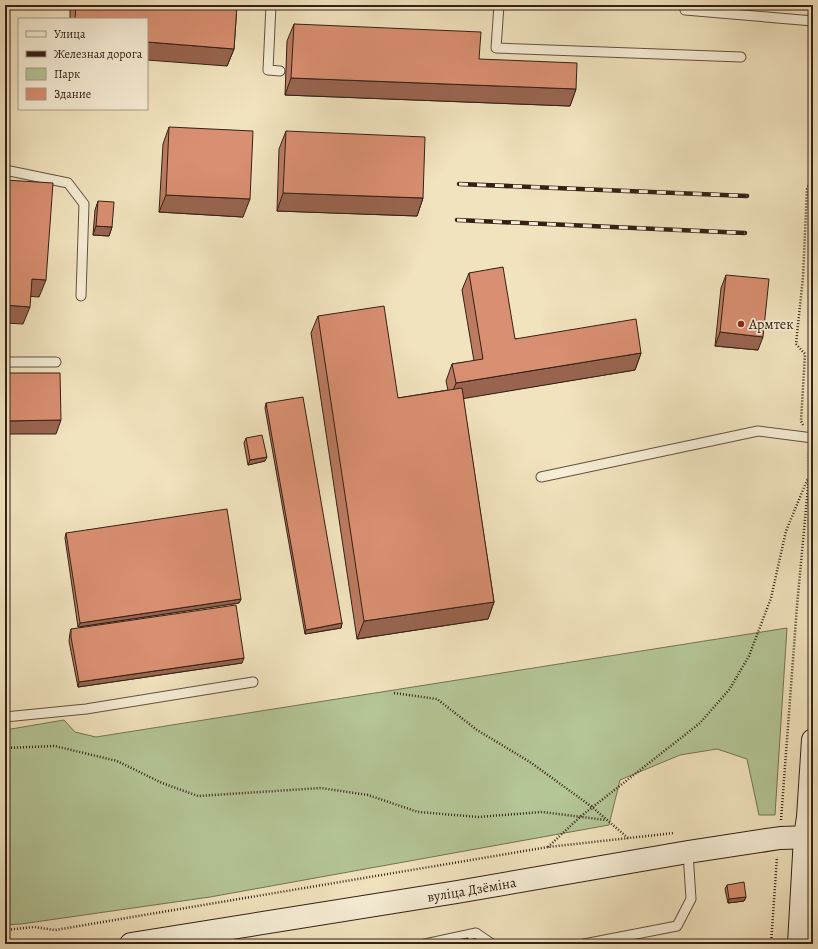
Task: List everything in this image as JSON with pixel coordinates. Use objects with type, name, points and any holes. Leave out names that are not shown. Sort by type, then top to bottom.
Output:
[{"type":"main road","points":[[799,944],[809,837],[808,816],[813,740]]},
{"type":"main road","name":"вуліца Дзёміна","points":[[131,944],[450,893],[688,852],[780,838],[809,837]]},
{"type":"lane","points":[[270,5],[268,70],[280,71]]},
{"type":"lane","points":[[499,5],[496,48],[741,57]]},
{"type":"lane","points":[[684,5],[685,10],[813,21]]},
{"type":"lane","points":[[5,170],[68,183],[84,204],[81,296]]},
{"type":"lane","points":[[5,362],[56,362]]},
{"type":"lane","points":[[541,477],[758,431],[811,438]]},
{"type":"lane","points":[[5,717],[86,710],[253,682]]},
{"type":"lane","points":[[584,944],[677,926],[691,899],[688,852]]},
{"type":"lane","points":[[426,944],[476,933],[492,944]]},
{"type":"path","points":[[771,944],[809,476],[811,438],[801,421],[806,354],[796,344],[803,277],[807,189],[813,175]]},
{"type":"path","points":[[548,847],[592,807],[700,723],[729,690],[749,656],[771,598],[786,531],[809,476]]},
{"type":"path","points":[[394,694],[437,699],[477,730],[530,762],[592,807],[628,838]]},
{"type":"path","points":[[5,748],[55,746],[109,759],[117,761],[162,783],[198,796],[322,788],[368,794],[418,812],[478,817],[542,812],[606,820]]},
{"type":"path","points":[[5,930],[34,926],[55,930],[548,847],[674,833]]},
{"type":"green space","points":[[787,628],[775,815],[759,815],[747,759],[717,749],[680,755],[620,780],[609,825],[210,897],[5,925],[5,730],[64,720],[75,732],[96,737]]},
{"type":"building","points":[[76,5],[237,5],[234,49],[148,42],[148,18],[75,18]]},
{"type":"building","points":[[294,24],[481,32],[479,59],[577,63],[576,89],[291,78]]},
{"type":"building","points":[[169,127],[253,131],[250,199],[166,195]]},
{"type":"building","points":[[286,131],[425,137],[423,198],[283,193]]},
{"type":"building","points":[[5,180],[53,183],[46,280],[32,279],[30,307],[5,305]]},
{"type":"building","points":[[98,201],[114,202],[112,227],[96,226]]},
{"type":"building","points":[[503,267],[515,339],[636,319],[641,353],[456,383],[452,364],[483,359],[469,273]]},
{"type":"building","points":[[726,275],[769,279],[763,337],[720,332]]},
{"type":"building","points":[[384,306],[398,398],[462,388],[494,602],[364,621],[318,316]]},
{"type":"building","points":[[5,373],[60,373],[61,420],[5,421]]},
{"type":"building","points":[[303,397],[342,623],[306,630],[266,403]]},
{"type":"building","points":[[262,435],[267,457],[250,460],[246,438]]},
{"type":"building","points":[[227,509],[241,599],[80,623],[66,533]]},
{"type":"building","points":[[236,605],[244,658],[79,682],[71,629]]},
{"type":"building","points":[[744,882],[746,897],[729,899],[727,885]]},
{"type":"building","points":[[468,938],[469,944],[434,944]]},
{"type":"railway","points":[[459,184],[747,196]]},
{"type":"railway","points":[[457,220],[745,233]]},
{"type":"place","name":"Армтек","points":[[741,324]]}]
